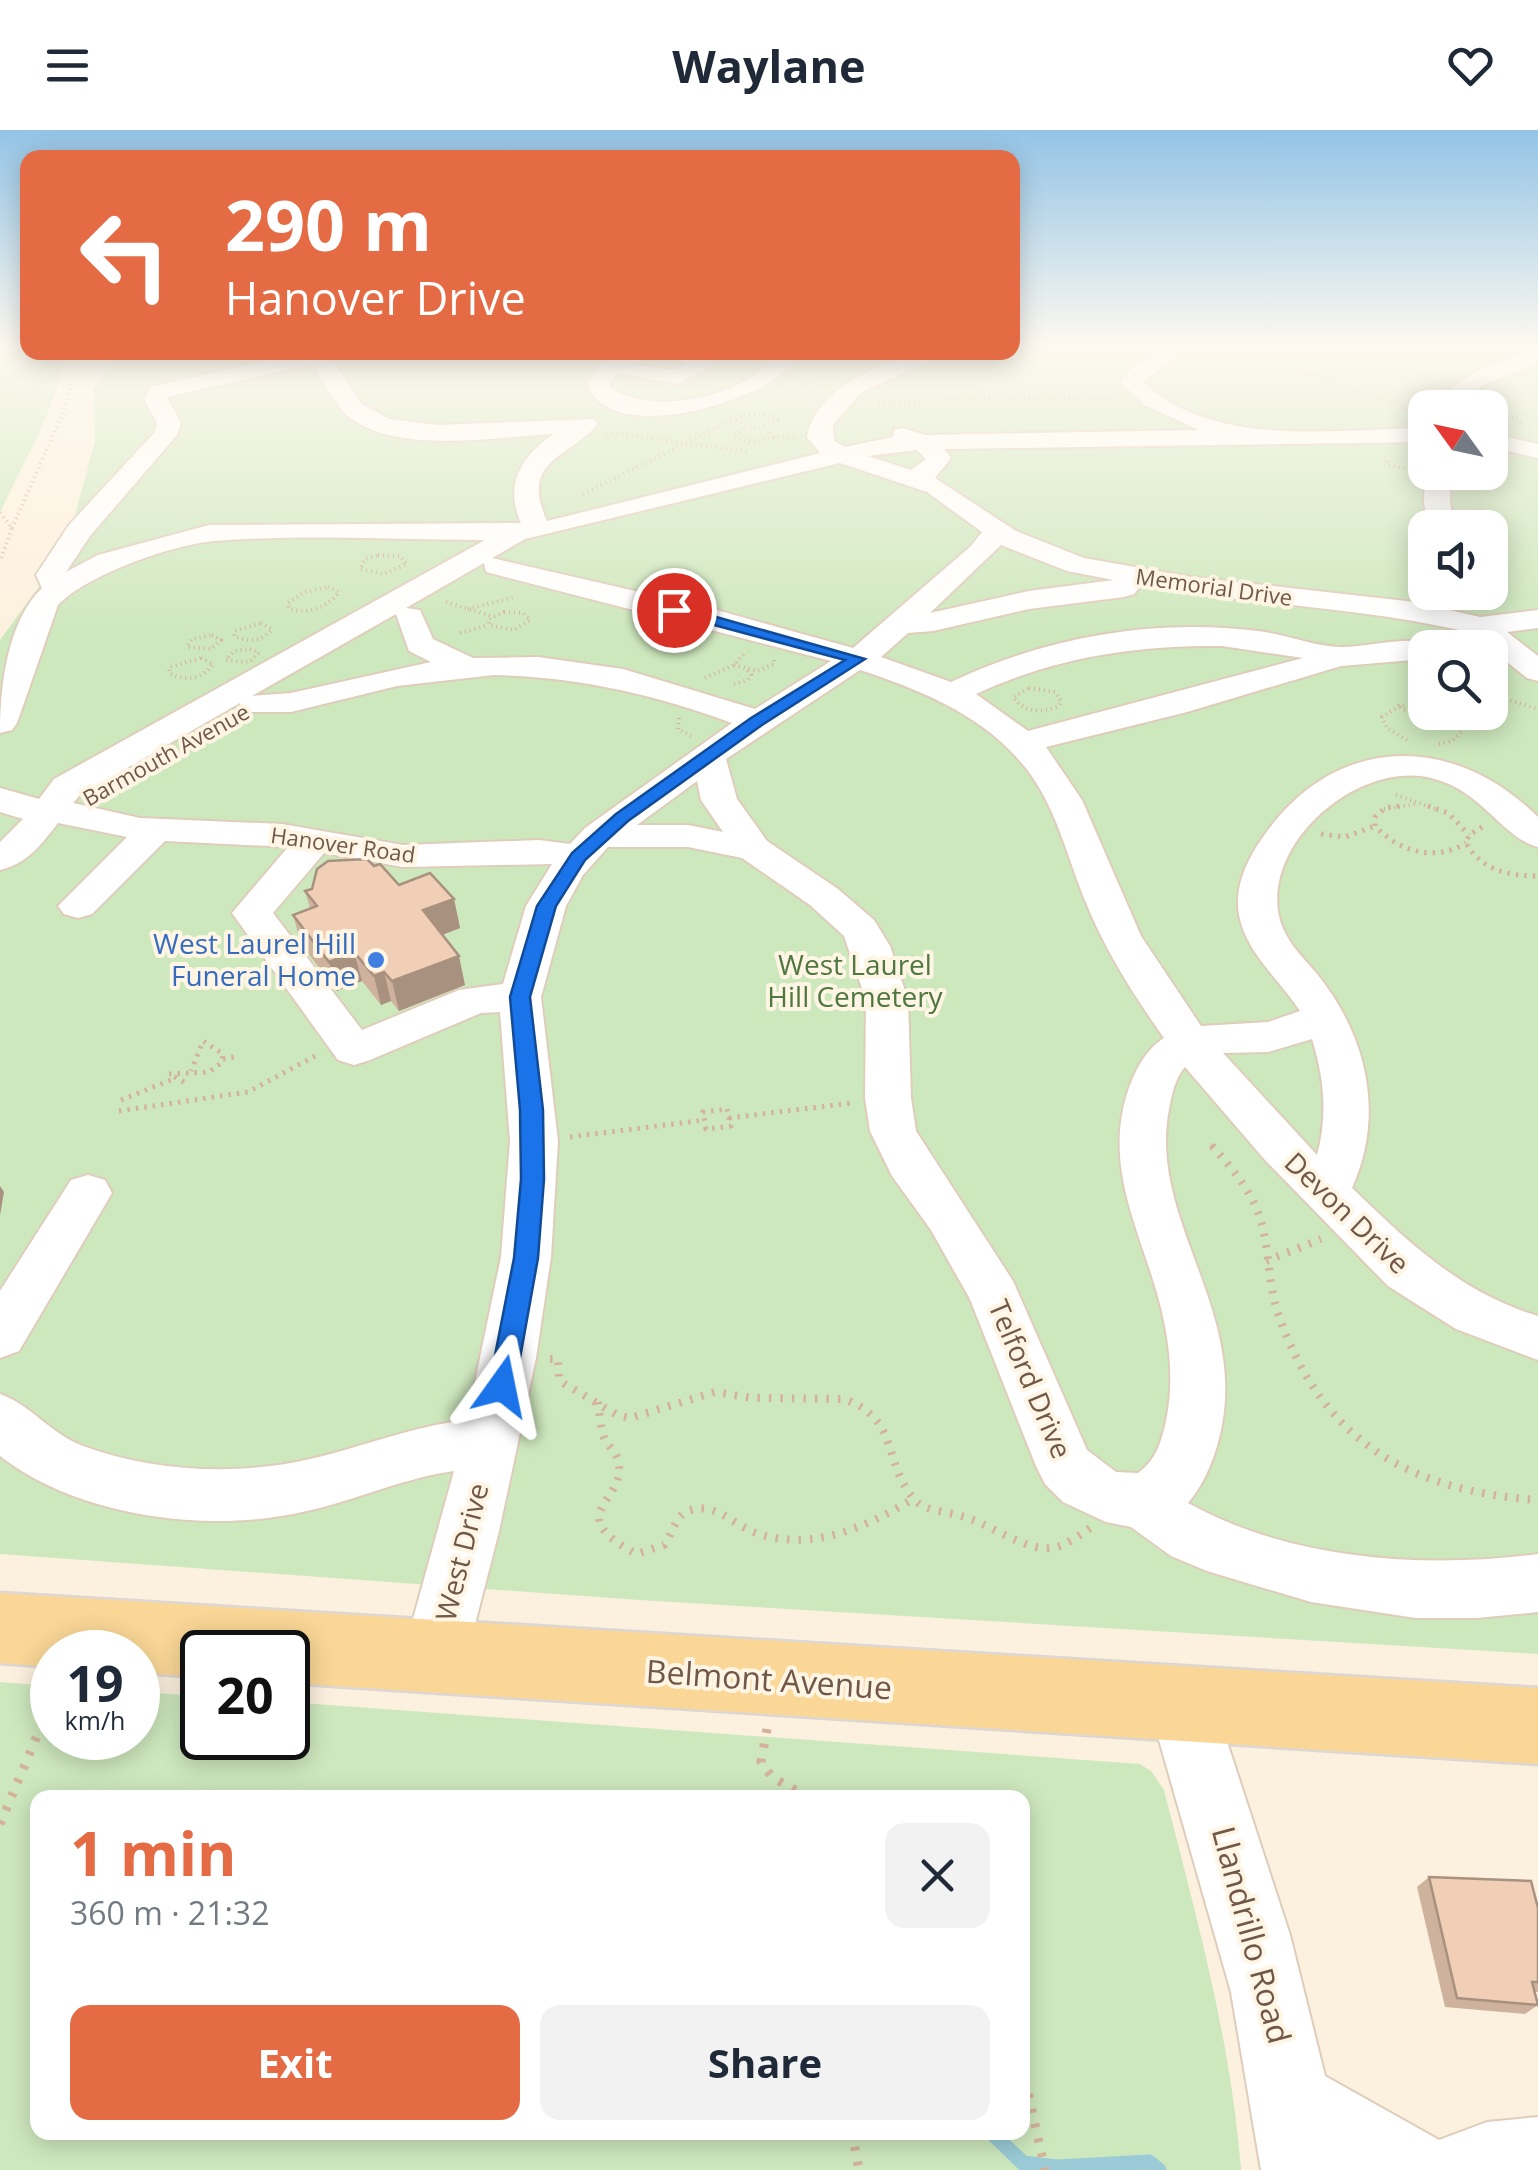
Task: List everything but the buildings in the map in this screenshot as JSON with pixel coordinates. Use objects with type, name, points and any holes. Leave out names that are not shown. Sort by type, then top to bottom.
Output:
[{"type":"main road","name":"Belmont Avenue","points":[[0,1628],[434,1659],[1538,1726]]},
{"type":"street","points":[[57,589],[50,581],[56,563],[121,518],[161,443]]},
{"type":"street","points":[[535,531],[524,502],[526,476],[557,443]]},
{"type":"street","points":[[822,443],[846,457]]},
{"type":"street","points":[[121,518],[209,533],[535,531],[791,471],[879,446],[910,443]]},
{"type":"street","points":[[924,443],[939,458],[928,472],[926,483]]},
{"type":"street","points":[[972,484],[1020,443]]},
{"type":"street","points":[[1508,444],[1538,451]]},
{"type":"street","name":"Memorial Drive","points":[[846,457],[926,483],[972,484],[997,531],[1060,560],[1151,580],[1415,610],[1480,626],[1529,620]]},
{"type":"street","name":"Barmouth Avenue","points":[[535,531],[540,540],[496,566],[453,604],[408,616],[95,797],[50,812],[57,795],[66,787],[535,531]]},
{"type":"street","name":"West Drive","points":[[434,1659],[509,1358],[528,1239],[534,1141],[520,997],[538,925],[588,847],[708,754],[858,659],[981,552],[997,531]]},
{"type":"street","points":[[0,723],[40,609],[57,589],[117,558],[209,533]]},
{"type":"street","name":"Devon Drive","points":[[496,566],[763,647],[858,659],[953,693],[1022,743],[1048,772],[1071,807],[1106,907],[1167,1016],[1257,1122],[1414,1278],[1485,1318],[1538,1338]]},
{"type":"street","points":[[902,624],[1029,600],[1133,587],[1151,580]]},
{"type":"street","points":[[1508,606],[1529,620]]},
{"type":"street","points":[[408,616],[414,621],[416,637],[426,649],[469,668]]},
{"type":"street","points":[[1476,630],[1480,626]]},
{"type":"street","name":"Memorial Drive","points":[[1480,626],[1538,671]]},
{"type":"street","points":[[953,693],[1038,658],[1142,638],[1243,640],[1340,657]]},
{"type":"street","points":[[1022,743],[1142,714],[1340,657],[1408,651]]},
{"type":"street","points":[[255,705],[276,705],[394,677],[469,668],[586,670],[630,677],[684,693],[756,721]]},
{"type":"street","name":"Telford Drive","points":[[708,754],[719,800],[754,849],[847,914],[870,946],[887,1000],[888,1098],[901,1150],[960,1234],[996,1296],[1059,1456],[1077,1480],[1129,1499],[1204,1541],[1332,1578],[1413,1589],[1478,1590],[1538,1583]]},
{"type":"street","points":[[1341,1208],[1347,1098],[1338,1043],[1325,1017],[1270,944],[1257,907],[1264,870],[1291,825],[1317,799],[1350,776],[1375,766],[1398,764],[1444,771],[1469,780],[1492,794],[1535,833]]},
{"type":"street","name":"Hanover Road","points":[[0,799],[18,807],[154,831],[315,840],[403,856],[588,847]]},
{"type":"street","points":[[0,859],[24,842],[50,812]]},
{"type":"street","points":[[78,906],[154,831]]},
{"type":"street","name":"Telford Drive","points":[[588,847],[688,836],[754,849]]},
{"type":"street","points":[[315,840],[252,912],[354,1050],[474,1000],[520,997]]},
{"type":"street","points":[[1129,1499],[1164,1490],[1177,1475],[1190,1445],[1196,1402],[1197,1360],[1192,1325],[1156,1221],[1141,1156],[1150,1092],[1160,1069],[1176,1050],[1190,1042],[1271,1036],[1325,1017]]},
{"type":"street","points":[[0,1336],[88,1193]]},
{"type":"street","points":[[0,1418],[27,1446],[76,1470],[186,1495],[263,1494],[310,1485],[438,1445],[489,1443]]},
{"type":"street","name":"Llandrillo Road","points":[[1182,1704],[1243,1892],[1267,1981],[1297,2136]]},
{"type":"street","points":[[1297,2136],[1412,2170]]},
{"type":"street","points":[[1464,2170],[1487,2162],[1538,2157]]},
{"type":"path","points":[[0,562],[50,443]]},
{"type":"path","points":[[679,443],[762,454],[791,471]]},
{"type":"path","points":[[535,531],[582,495],[684,444]]},
{"type":"path","points":[[1384,456],[1384,462],[1408,469]]},
{"type":"path","points":[[0,512],[12,528]]},
{"type":"path","points":[[378,555],[400,556],[408,561],[404,568],[384,574],[360,569],[364,559],[378,555]]},
{"type":"path","points":[[328,588],[339,592],[321,607],[292,611],[288,603],[305,592],[328,588]]},
{"type":"path","points":[[453,604],[526,598]]},
{"type":"path","points":[[453,604],[492,616],[517,612],[530,620],[520,628],[502,630],[489,625],[492,616]]},
{"type":"path","points":[[261,623],[272,628],[265,637],[242,640],[233,634],[242,626],[261,623]]},
{"type":"path","points":[[196,637],[221,640],[209,649],[193,650],[187,644],[196,637]]},
{"type":"path","points":[[741,656],[763,647]]},
{"type":"path","points":[[684,693],[741,656],[763,647]]},
{"type":"path","points":[[763,647],[775,662],[768,669]]},
{"type":"path","points":[[201,658],[213,664],[205,674],[184,678],[172,676],[169,670],[180,661],[201,658]]},
{"type":"path","points":[[734,664],[751,673],[757,683]]},
{"type":"path","points":[[715,672],[715,678],[724,683],[742,683],[751,673],[782,671]]},
{"type":"path","points":[[1048,689],[1062,701],[1054,709],[1027,710],[1013,697],[1021,690],[1048,689]]},
{"type":"path","points":[[1399,706],[1408,713]]},
{"type":"path","points":[[1408,706],[1385,712],[1382,723],[1394,734],[1416,742]]},
{"type":"path","points":[[1433,744],[1458,737],[1461,730]]},
{"type":"path","points":[[1469,834],[1448,814],[1416,804],[1385,808],[1375,817],[1376,826],[1389,840],[1426,853],[1451,852],[1484,826],[1535,833]]},
{"type":"path","points":[[1291,825],[1344,837],[1376,826]]},
{"type":"path","points":[[1466,843],[1474,857],[1495,870],[1538,876]]},
{"type":"path","points":[[191,1072],[203,1041],[220,1050],[223,1059]]},
{"type":"path","points":[[119,1110],[248,1092],[270,1084],[333,1046]]},
{"type":"path","points":[[122,1100],[180,1080],[169,1074],[209,1072],[223,1059],[234,1057]]},
{"type":"path","points":[[729,1118],[888,1098]]},
{"type":"path","points":[[727,1110],[729,1118],[730,1126],[706,1129],[704,1112],[727,1110]]},
{"type":"path","points":[[534,1141],[705,1120]]},
{"type":"path","points":[[1211,1145],[1252,1199],[1260,1217],[1278,1311],[1304,1372],[1326,1407],[1355,1437],[1402,1469],[1462,1493],[1538,1500]]},
{"type":"path","points":[[1266,1261],[1341,1208]]},
{"type":"path","points":[[509,1358],[558,1359],[559,1379],[617,1415],[630,1418],[715,1392],[752,1398],[844,1399],[858,1404],[883,1424],[901,1482],[911,1500],[935,1511],[967,1517],[1041,1548],[1071,1543],[1129,1499]]},
{"type":"path","points":[[598,1401],[605,1440],[618,1461],[618,1472],[601,1500],[600,1522],[616,1543],[637,1554],[662,1548],[670,1541],[676,1519],[694,1508],[722,1513],[747,1530],[811,1540],[876,1520],[911,1500]]},
{"type":"path","points":[[772,1717],[762,1740],[762,1762],[772,1777],[795,1790]]},
{"type":"path","points":[[0,1824],[30,1752]]},
{"type":"path","points":[[1030,2107],[1045,2170]]},
{"type":"path","points":[[853,2140],[859,2170]]},
{"type":"green space","points":[[0,443],[34,443],[0,513]]},
{"type":"green space","name":"West Laurel Hill Cemetery","points":[[94,443],[1408,443],[1408,490],[1508,490],[1508,443],[1538,443],[1538,1654],[639,1600],[0,1554],[0,640],[51,570],[71,530]]},
{"type":"green space","points":[[0,1682],[30,1684],[30,1760],[160,1760],[160,1693],[180,1695],[180,1760],[310,1760],[310,1704],[1140,1764],[1152,1772],[1164,1790],[1211,1978],[1241,2170],[0,2170]]},
{"type":"waterway","points":[[999,2140],[1023,2163],[1057,2167],[1149,2162],[1159,2170]]},
{"type":"place","name":"West Laurel Hill Funeral Home","points":[[376,960]]},
{"type":"route","points":[[502,1386],[526,1258],[534,1141],[520,997],[546,906],[567,870],[598,836],[756,721],[858,659],[674,610]]}]
